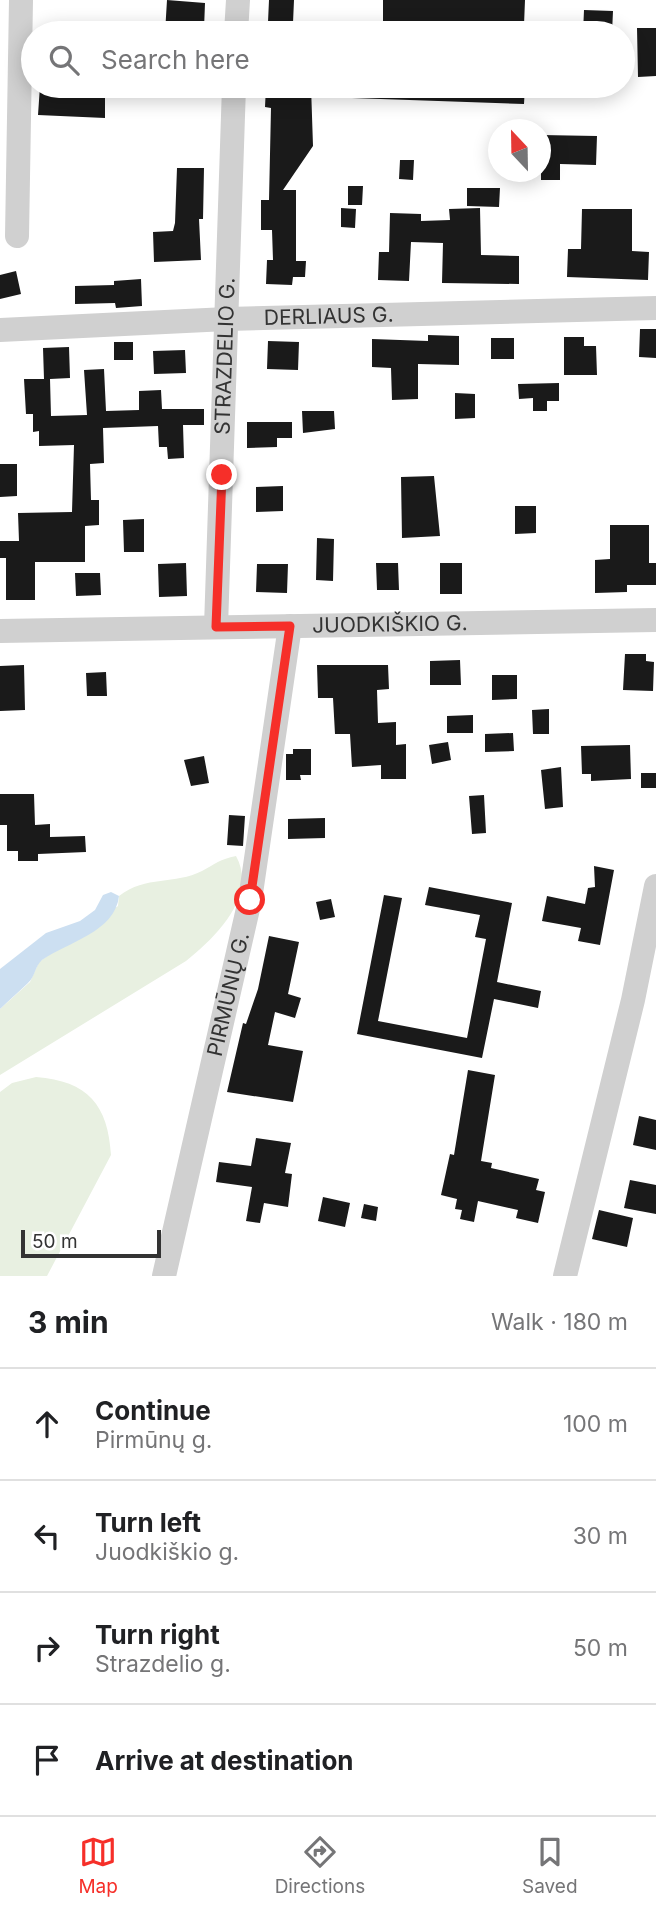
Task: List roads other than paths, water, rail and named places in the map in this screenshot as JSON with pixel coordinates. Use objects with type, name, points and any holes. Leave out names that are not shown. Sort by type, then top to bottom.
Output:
[{"type":"street","points":[[17,236],[21,0]]},
{"type":"street","points":[[237,21],[238,0]]},
{"type":"street","name":"STRAZDELIO G.","points":[[216,627],[234,98]]},
{"type":"street","name":"DERLIAUS G.","points":[[0,330],[227,319],[656,308]]},
{"type":"street","name":"JUODKIŠKIO G.","points":[[0,631],[656,620]]},
{"type":"street","name":"PIRMŪNŲ G.","points":[[164,1276],[250,900],[290,626]]},
{"type":"street","points":[[565,1276],[633,1000],[656,886]]},
{"type":"water","points":[[111,892],[119,896],[109,919],[89,935],[42,960],[30,981],[0,1009],[0,969],[46,933],[80,921],[95,910],[103,895]]}]
